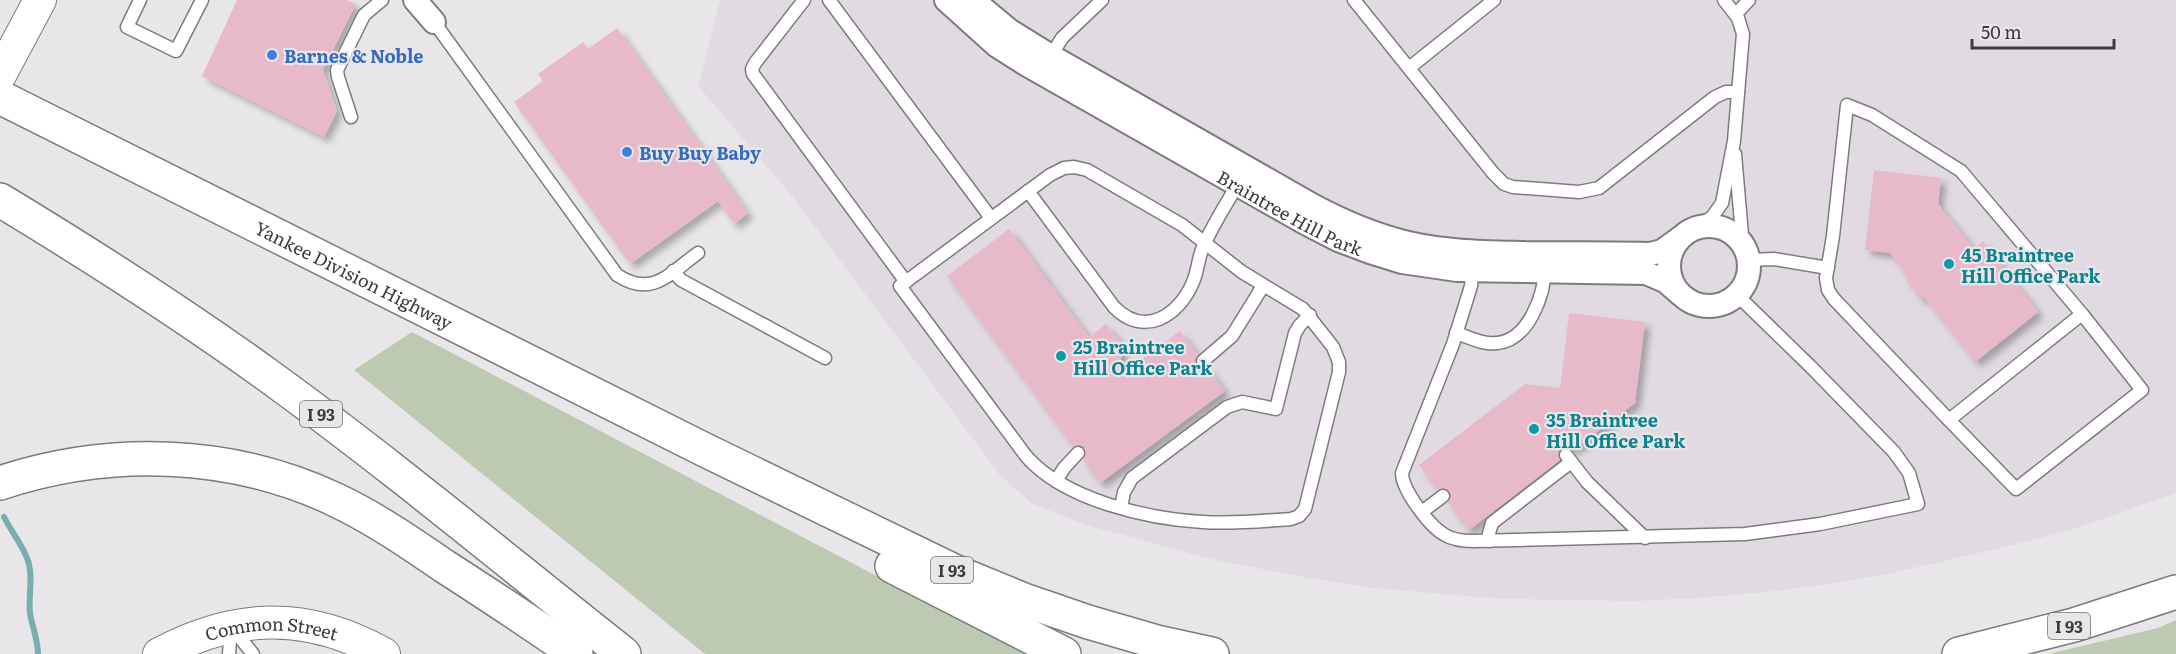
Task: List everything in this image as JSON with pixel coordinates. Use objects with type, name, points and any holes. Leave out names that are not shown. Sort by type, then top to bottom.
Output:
[{"type":"highway","name":"Yankee Division Highway","points":[[9,101],[707,452]]},
{"type":"highway","name":"I 93","points":[[0,200],[147,292],[266,374],[373,455],[624,654]]},
{"type":"highway","points":[[707,452],[791,514],[1064,654]]},
{"type":"highway","name":"I 93","points":[[707,452],[958,573],[1024,600],[1123,633],[1212,654]]},
{"type":"highway","points":[[0,483],[78,463],[134,458],[222,465],[274,476],[321,493],[368,516],[576,654]]},
{"type":"highway","name":"I 93","points":[[1959,654],[2074,625],[2176,592]]},
{"type":"street","points":[[0,75],[40,0]]},
{"type":"street","points":[[415,0],[434,22]]},
{"type":"street","name":"Braintree Hill Park","points":[[946,0],[997,46],[1046,65],[1243,176],[1361,228],[1391,238],[1473,262],[1545,262],[1650,254],[1662,251],[1687,234],[1706,226],[1722,229],[1734,236],[1747,256]]},
{"type":"street","name":"Braintree Hill Park","points":[[973,0],[1046,65]]},
{"type":"street","points":[[1680,294],[1672,283],[1669,270],[1672,249],[1687,234]]},
{"type":"street","points":[[1737,295],[1746,281],[1747,256]]},
{"type":"street","name":"Braintree Hill Park","points":[[1545,262],[1646,273],[1665,280],[1690,302],[1709,306],[1722,304],[1737,295]]},
{"type":"street","name":"Common Street","points":[[159,654],[185,641],[230,641],[276,622],[307,625],[351,637],[384,654]]},
{"type":"lane","points":[[140,0],[127,27],[176,51],[202,0]]},
{"type":"lane","points":[[351,117],[337,70],[361,19],[382,0]]},
{"type":"lane","points":[[804,0],[755,63],[753,74],[906,282]]},
{"type":"lane","points":[[829,0],[991,218]]},
{"type":"lane","points":[[1046,65],[1067,32],[1102,0]]},
{"type":"lane","points":[[1354,0],[1497,177],[1509,186],[1579,192],[1599,188],[1715,97],[1726,92],[1738,92]]},
{"type":"lane","points":[[1687,234],[1707,222],[1719,208],[1734,141],[1744,38],[1742,26],[1736,14],[1724,0]]},
{"type":"lane","points":[[1736,14],[1749,0]]},
{"type":"lane","points":[[1408,68],[1490,1]]},
{"type":"lane","points":[[434,22],[613,271],[630,282],[643,286],[653,284],[698,253]]},
{"type":"lane","points":[[1847,105],[1872,115],[1961,171],[2082,314],[2142,390],[2016,489],[1831,296],[1827,286],[1828,268],[1847,105]]},
{"type":"lane","points":[[1734,141],[1741,226],[1747,256],[1828,268]]},
{"type":"lane","points":[[1069,167],[1087,170],[1173,219],[1232,265],[1310,315],[1333,346],[1339,367],[1302,514],[1291,519],[1204,522],[1165,518],[1086,496],[1056,481],[1037,469],[1026,456],[900,286],[906,282],[1028,191],[1059,170],[1069,167]]},
{"type":"lane","points":[[1028,191],[1114,307],[1137,322],[1157,321],[1182,300],[1192,285],[1205,243],[1243,176]]},
{"type":"lane","points":[[1473,262],[1471,286],[1445,367],[1403,469],[1404,484],[1435,527],[1451,538],[1489,541],[1726,535],[1791,529],[1918,504],[1909,473],[1900,459],[1737,295]]},
{"type":"lane","points":[[1456,333],[1481,342],[1496,344],[1511,337],[1535,312],[1542,290],[1545,262]]},
{"type":"lane","points":[[673,271],[681,280],[825,358]]},
{"type":"lane","points":[[1203,361],[1225,344],[1236,331],[1263,286]]},
{"type":"lane","points":[[1949,420],[2082,314]]},
{"type":"lane","points":[[1121,507],[1124,492],[1132,478],[1227,407],[1242,402],[1276,410],[1295,333],[1310,315]]},
{"type":"lane","points":[[1056,481],[1078,453]]},
{"type":"lane","points":[[1489,541],[1489,529],[1492,523],[1568,459],[1587,482],[1645,538]]},
{"type":"lane","points":[[1423,511],[1443,496]]},
{"type":"lane","points":[[230,641],[253,654]]},
{"type":"shaded area","points":[[720,0],[2176,0],[2176,493],[2083,526],[1892,573],[1766,592],[1634,601],[1503,599],[1373,588],[1211,559],[1090,526],[1032,504],[999,474],[793,197],[698,86]]},
{"type":"green space","points":[[412,332],[1025,654],[705,654],[354,370]]},
{"type":"green space","points":[[2176,620],[2176,654],[2048,654],[2158,628]]},
{"type":"building","name":"Barnes & Noble","points":[[237,0],[347,0],[356,4],[323,70],[337,111],[324,137],[202,76]]},
{"type":"building","name":"Buy Buy Baby","points":[[617,28],[748,213],[734,224],[718,201],[630,264],[514,102],[543,81],[538,74],[583,42],[588,49]]},
{"type":"building","name":"45 Braintree Hill Office Park","points":[[1874,170],[1941,178],[1938,204],[1974,249],[1983,241],[2038,312],[1975,362],[1925,298],[1920,298],[1890,253],[1865,250]]},
{"type":"building","name":"25 Braintree Hill Office Park","points":[[1009,229],[1089,337],[1106,324],[1123,346],[1118,377],[1180,331],[1198,355],[1195,359],[1196,366],[1201,369],[1208,368],[1225,391],[1100,483],[1083,460],[1086,454],[1084,447],[1073,446],[947,276]]},
{"type":"building","name":"35 Braintree Hill Office Park","points":[[1569,313],[1645,322],[1635,403],[1573,450],[1569,447],[1561,448],[1558,452],[1560,460],[1469,530],[1448,503],[1451,496],[1449,491],[1443,488],[1438,490],[1419,465],[1525,384],[1560,388]]},
{"type":"waterway","points":[[4,517],[22,547],[29,565],[30,613],[38,654]]},
{"type":"place","name":"Barnes & Noble","points":[[272,55]]},
{"type":"place","name":"Buy Buy Baby","points":[[627,152]]},
{"type":"place","name":"45 Braintree Hill Office Park","points":[[1949,264]]},
{"type":"place","name":"25 Braintree Hill Office Park","points":[[1061,356]]},
{"type":"place","name":"35 Braintree Hill Office Park","points":[[1534,429]]}]
